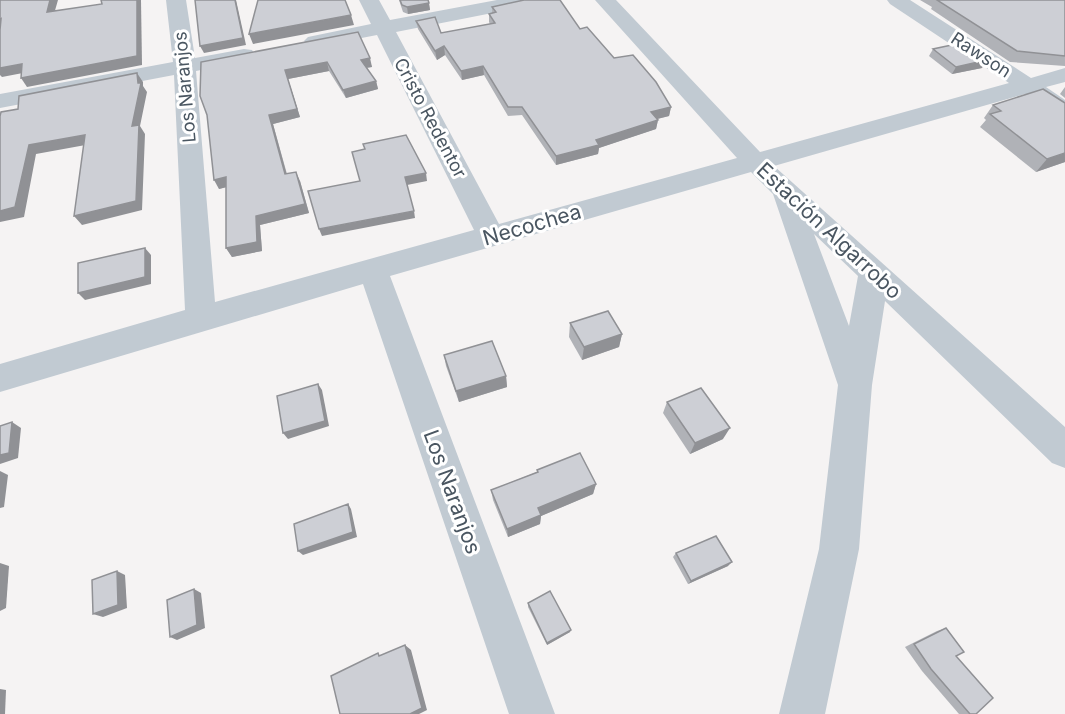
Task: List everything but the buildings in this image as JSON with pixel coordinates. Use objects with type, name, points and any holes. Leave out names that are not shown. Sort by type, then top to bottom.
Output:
[{"type":"street","name":"Los Naranjos","points":[[176,0],[185,66],[201,318]]},
{"type":"street","name":"Cristo Redentor","points":[[369,0],[491,236]]},
{"type":"street","points":[[290,46],[528,0]]},
{"type":"street","name":"Estación Algarrobo","points":[[605,0],[755,162],[1065,451]]},
{"type":"street","name":"Rawson","points":[[897,0],[1065,110]]},
{"type":"street","points":[[0,101],[266,50]]},
{"type":"street","name":"Necochea","points":[[0,378],[373,269],[1065,75]]},
{"type":"street","points":[[783,189],[855,385]]},
{"type":"street","name":"Los Naranjos","points":[[373,269],[532,714]]},
{"type":"street","points":[[802,714],[839,549],[855,385],[874,273]]}]
